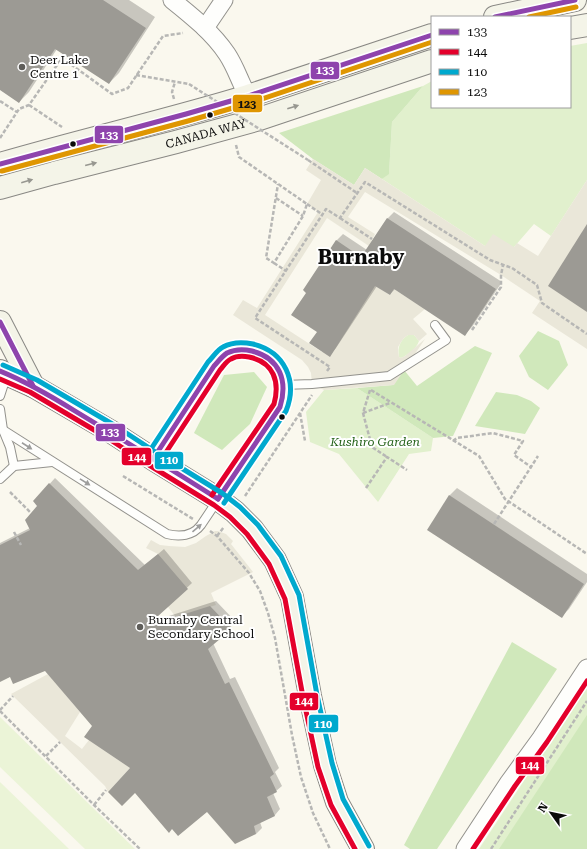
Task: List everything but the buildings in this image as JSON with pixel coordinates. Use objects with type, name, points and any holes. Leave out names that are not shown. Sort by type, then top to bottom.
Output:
[{"type":"main road","points":[[500,16],[575,0]]},
{"type":"main road","points":[[571,28],[587,25]]},
{"type":"main road","points":[[0,164],[248,96],[431,34]]},
{"type":"main road","name":"CANADA WAY","points":[[0,188],[256,120],[431,61]]},
{"type":"main road","points":[[0,322],[33,386]]},
{"type":"main road","points":[[4,372],[33,386],[110,431],[218,499],[235,512],[252,529],[275,560],[292,597],[310,696],[325,764],[337,802],[363,849]]},
{"type":"street","points":[[172,0],[188,12],[205,28],[227,54],[248,96],[256,120]]},
{"type":"street","points":[[205,28],[224,0]]},
{"type":"street","points":[[465,849],[587,668]]},
{"type":"lane","points":[[283,385],[389,376],[446,340],[435,326]]},
{"type":"lane","points":[[3,430],[167,534],[184,535],[199,528],[280,406],[283,385],[280,370],[275,364],[255,351],[247,349],[232,351],[226,354],[214,366],[153,459]]},
{"type":"lane","points":[[0,396],[4,372]]},
{"type":"lane","points":[[0,409],[3,430],[10,447],[14,466]]},
{"type":"lane","points":[[0,479],[14,466],[52,462]]},
{"type":"path","points":[[0,138],[19,109],[29,105],[62,58],[112,94],[128,88],[163,36],[183,33]]},
{"type":"path","points":[[136,75],[189,84],[357,193]]},
{"type":"path","points":[[174,102],[172,92],[175,82]]},
{"type":"path","points":[[0,101],[17,112]]},
{"type":"path","points":[[29,105],[62,127]]},
{"type":"path","points":[[236,145],[239,157],[322,215]]},
{"type":"path","points":[[340,218],[365,182],[490,260],[512,268],[538,285],[542,303],[587,334]]},
{"type":"path","points":[[278,184],[266,258],[286,271]]},
{"type":"path","points":[[276,198],[303,216]]},
{"type":"path","points":[[274,263],[303,216],[307,204]]},
{"type":"path","points":[[246,494],[330,367],[255,318],[326,209],[372,239]]},
{"type":"path","points":[[472,330],[501,287],[503,265]]},
{"type":"path","points":[[407,470],[372,447],[363,413],[370,390],[479,456],[505,499],[587,554]]},
{"type":"path","points":[[363,413],[390,402]]},
{"type":"path","points":[[300,412],[306,441]]},
{"type":"path","points":[[453,441],[457,438],[493,433],[523,440],[514,456],[531,467]]},
{"type":"path","points":[[366,488],[387,456]]},
{"type":"path","points":[[494,524],[538,456]]},
{"type":"path","points":[[123,476],[192,519]]},
{"type":"path","points":[[10,492],[31,513]]},
{"type":"path","points":[[14,532],[21,545]]},
{"type":"path","points":[[211,532],[217,536],[249,573],[260,592],[268,613],[275,638],[292,735],[302,777],[313,813],[330,849]]},
{"type":"path","points":[[13,696],[0,711],[140,849]]},
{"type":"path","points":[[491,849],[587,701]]},
{"type":"path","points":[[46,756],[60,742]]},
{"type":"path","points":[[94,805],[106,790]]},
{"type":"green space","points":[[587,43],[587,180],[551,236],[534,224],[514,247],[485,246],[382,179],[389,173],[392,122],[423,86],[431,82],[431,108],[571,108],[571,46]]},
{"type":"green space","points":[[423,86],[392,122],[389,174],[382,179],[365,168],[354,185],[313,159],[279,133]]},
{"type":"green space","points":[[538,331],[559,341],[568,365],[548,390],[529,377],[519,356]]},
{"type":"green space","points":[[408,335],[414,335],[419,341],[412,351],[401,358],[398,354],[399,347],[403,339]]},
{"type":"green space","points":[[475,346],[492,353],[453,436],[433,438],[357,388],[393,385],[404,370],[417,386]]},
{"type":"green space","points":[[254,372],[267,387],[250,424],[222,450],[194,433],[224,375]]},
{"type":"green space","name":"Kushiro Garden","points":[[357,388],[433,438],[431,451],[409,454],[378,502],[339,454],[310,442],[306,412],[324,390]]},
{"type":"green space","points":[[496,392],[517,395],[531,401],[540,408],[525,434],[475,426]]},
{"type":"green space","points":[[512,642],[557,669],[437,849],[410,849],[404,845]]},
{"type":"green space","points":[[587,685],[587,849],[479,849]]},
{"type":"green space","points":[[587,715],[587,849],[499,849]]},
{"type":"green space","points":[[0,717],[135,849],[85,849],[0,767]]},
{"type":"green space","points":[[0,782],[69,849],[0,849]]},
{"type":"shaded area","points":[[313,159],[354,185],[365,168],[485,246],[493,234],[514,247],[517,243],[538,256],[587,180],[587,349],[532,313],[540,301],[501,275],[365,192],[348,217],[375,234],[369,246],[327,218],[265,315],[322,352],[371,283],[390,295],[394,289],[425,309],[413,319],[427,334],[419,341],[414,335],[408,335],[401,342],[398,347],[398,352],[399,357],[401,358],[425,339],[394,385],[324,390],[312,384],[311,373],[302,360],[233,315],[243,300],[257,308],[318,212],[307,204],[321,180],[306,170]]},
{"type":"shaded area","points":[[215,531],[226,534],[233,541],[231,544],[253,572],[211,593],[216,605],[176,617],[168,607],[158,554],[146,548],[151,540],[160,545],[185,547],[196,543]]},
{"type":"shaded area","points":[[48,674],[80,712],[65,736],[82,749],[89,740],[130,768],[108,792],[105,786],[11,694]]},
{"type":"transit line","name":"133","points":[[500,16],[575,0]]},
{"type":"transit line","name":"123","points":[[534,16],[576,7]]},
{"type":"transit line","name":"133","points":[[0,164],[248,96],[431,35]]},
{"type":"transit line","name":"123","points":[[2,171],[250,103],[431,42]]},
{"type":"transit line","name":"133","points":[[0,322],[33,386]]},
{"type":"transit line","name":"110","points":[[147,455],[208,362],[219,350],[230,344],[238,343],[253,344],[264,348],[281,361],[286,369],[290,389],[289,400],[286,411],[224,503]]},
{"type":"transit line","name":"133","points":[[153,459],[214,366],[223,356],[227,353],[240,350],[262,354],[269,359],[280,372],[283,388],[280,407],[218,499]]},
{"type":"transit line","name":"144","points":[[159,463],[220,370],[228,361],[235,357],[244,356],[264,363],[273,374],[275,381],[276,396],[274,404],[212,495]]},
{"type":"transit line","name":"110","points":[[3,365],[37,380],[114,425],[222,493],[240,507],[258,525],[281,556],[299,595],[317,695],[332,763],[343,799],[369,846]]},
{"type":"transit line","name":"133","points":[[0,371],[57,400],[218,499]]},
{"type":"transit line","name":"144","points":[[0,379],[30,392],[106,437],[214,505],[230,517],[247,534],[269,564],[285,599],[303,697],[318,767],[331,805],[355,849]]},
{"type":"transit line","name":"144","points":[[473,849],[587,681]]},
{"type":"place","name":"Deer Lake Centre 1","points":[[22,67]]},
{"type":"place","name":"Burnaby Central Secondary School","points":[[140,627]]},
{"type":"district","name":"Burnaby","points":[[361,257]]}]
